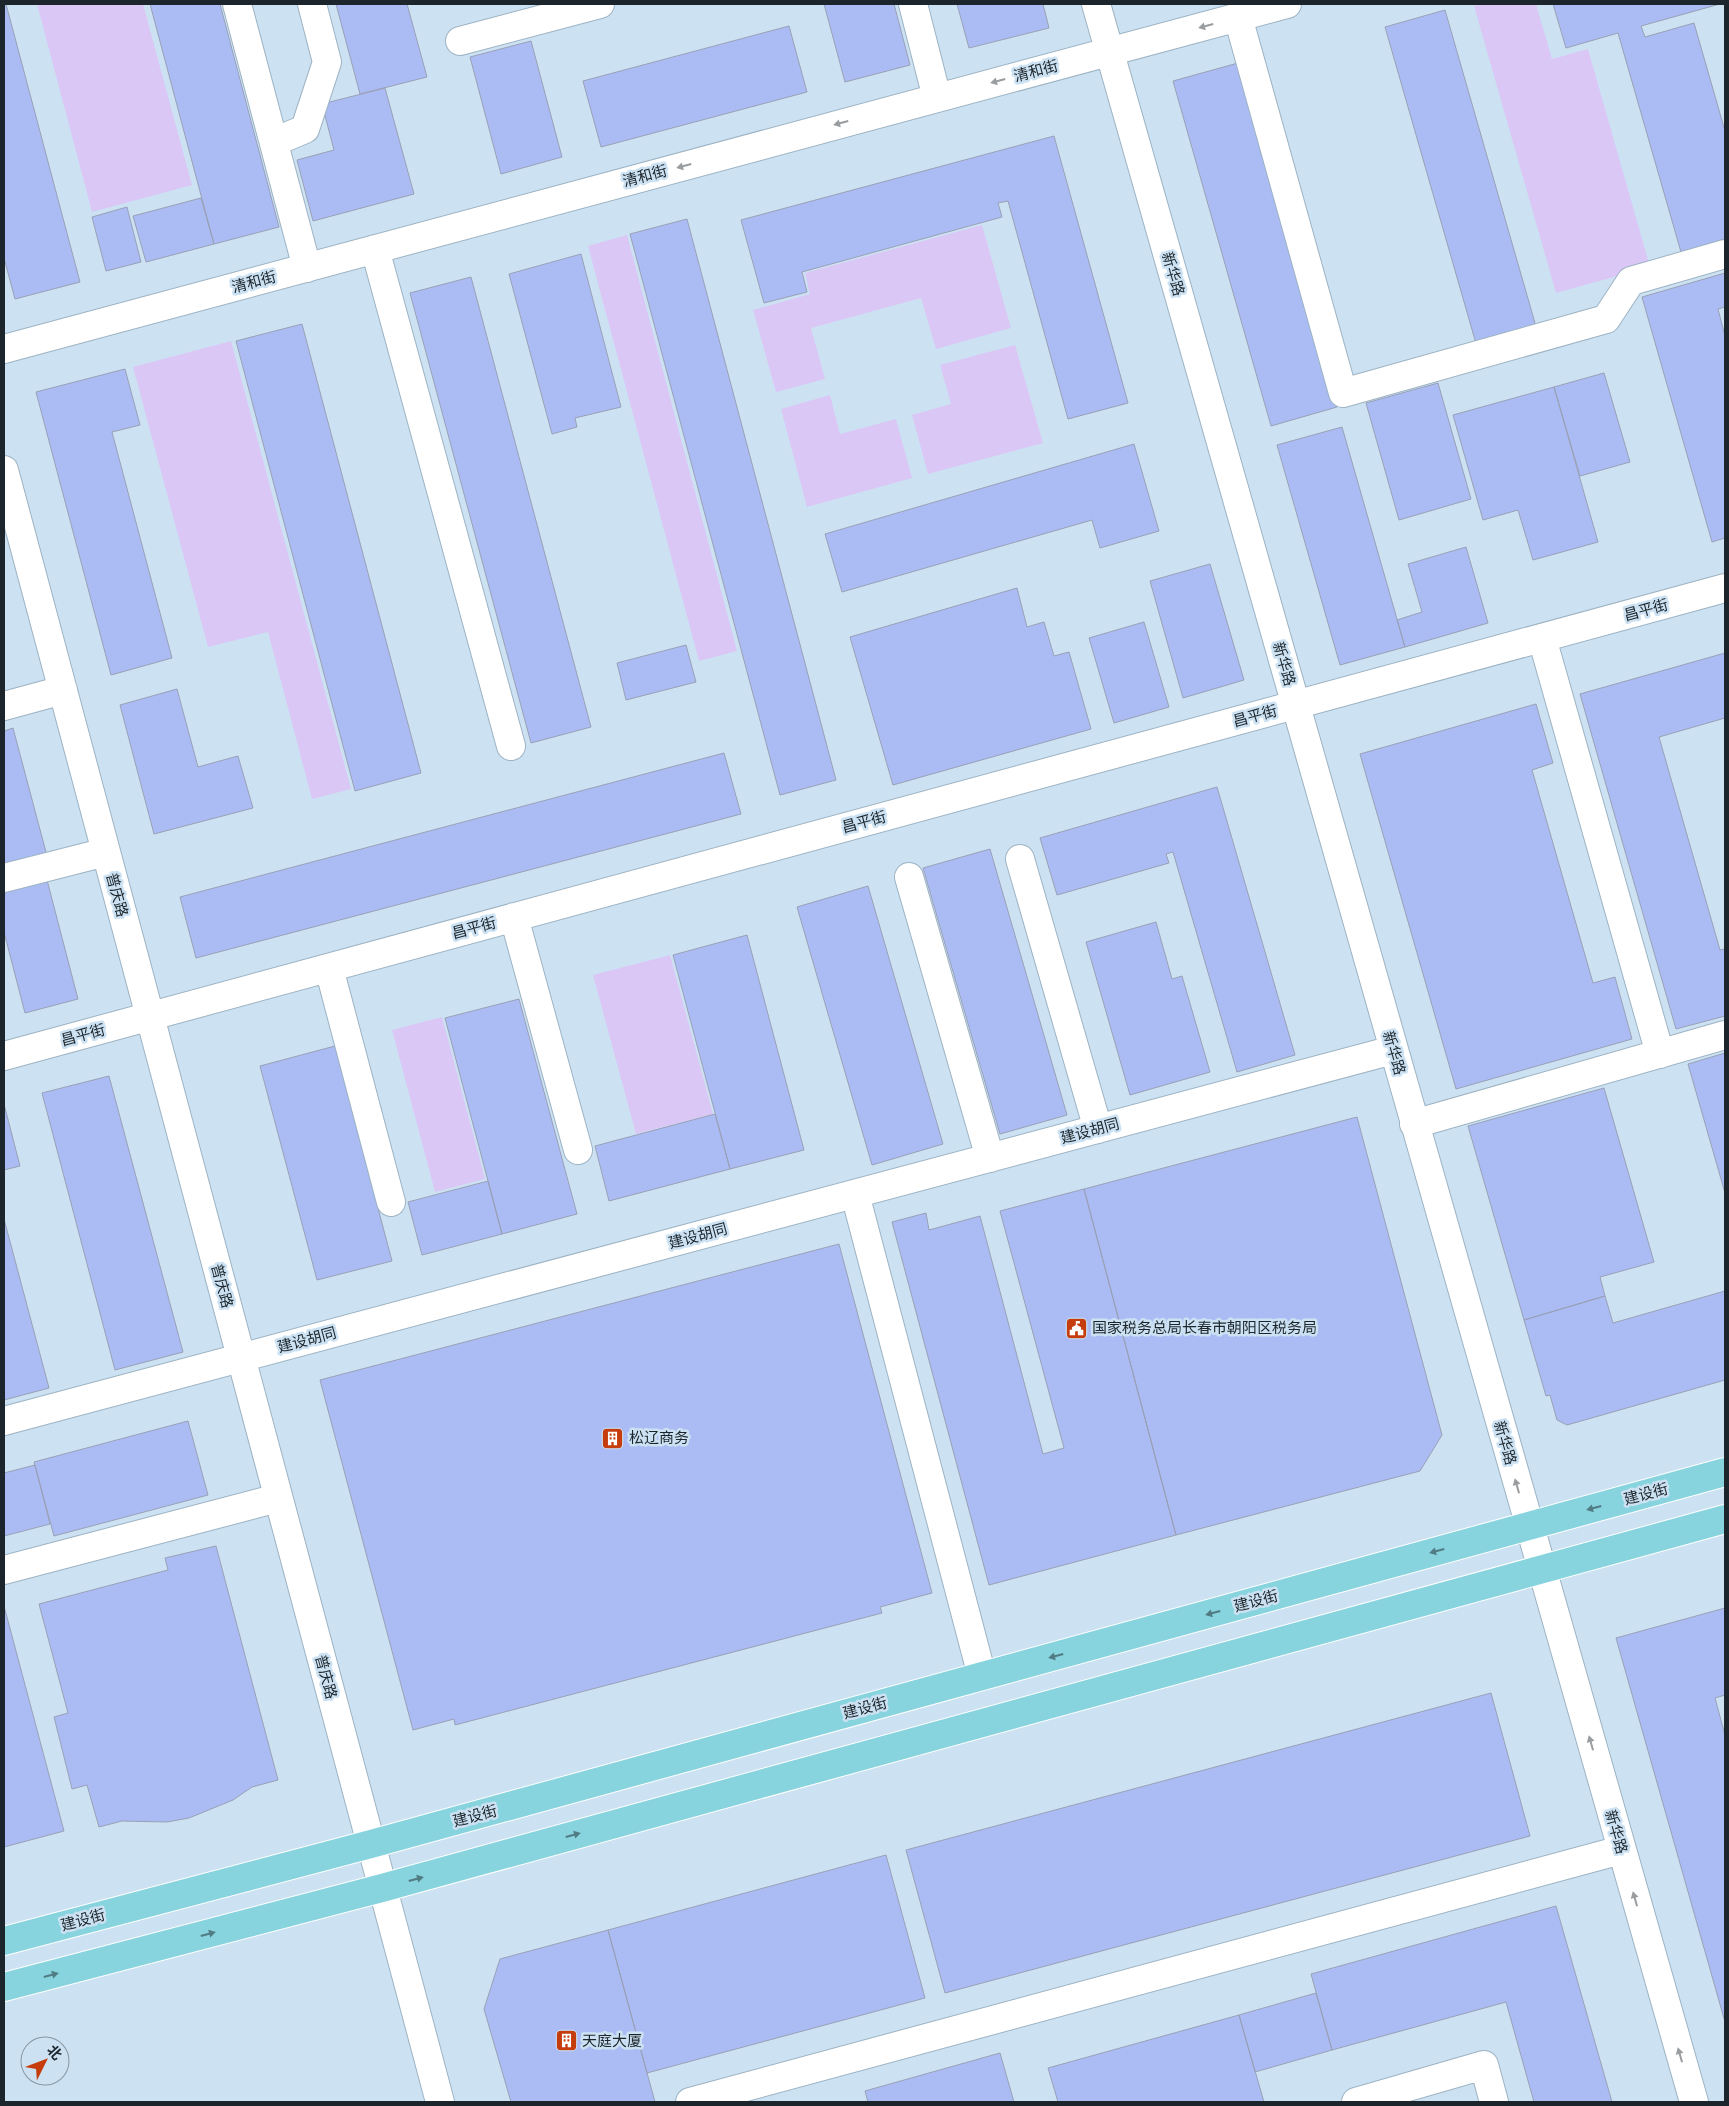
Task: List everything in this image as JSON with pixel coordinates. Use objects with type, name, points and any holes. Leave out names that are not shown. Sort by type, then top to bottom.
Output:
[{"type":"main road","name":"建设街","points":[[4,1941],[371,1844],[1725,1472]]},
{"type":"main road","points":[[4,1987],[382,1888],[1725,1519]]},
{"type":"street","points":[[237,4],[307,268]]},
{"type":"street","points":[[274,142],[305,129],[327,62],[312,4]]},
{"type":"street","points":[[460,41],[600,4]]},
{"type":"street","points":[[912,4],[937,98]]},
{"type":"street","name":"新华路","points":[[1096,4],[1528,1526],[1694,2102]]},
{"type":"street","name":"清和街","points":[[4,349],[1287,4]]},
{"type":"street","points":[[1238,17],[1343,394],[1606,319],[1631,281],[1725,254]]},
{"type":"street","points":[[375,249],[511,746]]},
{"type":"street","name":"普庆路","points":[[4,470],[440,2102]]},
{"type":"street","name":"昌平街","points":[[4,1056],[1725,588]]},
{"type":"street","points":[[1542,638],[1660,1054]]},
{"type":"street","points":[[4,706],[63,690]]},
{"type":"street","points":[[4,878],[106,852]]},
{"type":"street","points":[[1020,859],[1098,1129]]},
{"type":"street","points":[[909,877],[990,1158]]},
{"type":"street","points":[[514,917],[578,1150]]},
{"type":"street","points":[[328,968],[391,1202]]},
{"type":"street","points":[[1414,1124],[1725,1035]]},
{"type":"street","name":"建设胡同","points":[[4,1421],[1393,1050]]},
{"type":"street","points":[[855,1194],[982,1676]]},
{"type":"street","points":[[4,1570],[278,1498]]},
{"type":"street","points":[[690,2102],[1621,1850]]},
{"type":"street","points":[[1356,2102],[1484,2065],[1494,2102]]},
{"type":"shaded area","points":[[37,4],[143,4],[192,185],[92,212]]},
{"type":"shaded area","points":[[1483,4],[1536,4],[1552,59],[1588,49],[1650,267],[1556,293],[1474,6]]},
{"type":"shaded area","points":[[982,225],[1011,328],[936,349],[921,298],[811,328],[825,379],[776,392],[753,310],[810,294],[805,273]]},
{"type":"shaded area","points":[[627,235],[737,651],[699,661],[588,246]]},
{"type":"shaded area","points":[[231,341],[351,789],[312,799],[268,632],[208,647],[133,367]]},
{"type":"shaded area","points":[[1015,345],[1043,443],[928,474],[912,415],[951,404],[940,365]]},
{"type":"shaded area","points":[[830,395],[840,434],[896,419],[912,478],[807,507],[781,409]]},
{"type":"shaded area","points":[[670,955],[713,1114],[636,1134],[593,975]]},
{"type":"shaded area","points":[[442,1017],[485,1179],[435,1192],[392,1030]]},
{"type":"building","points":[[4,4],[6,4],[80,282],[15,299],[4,258]]},
{"type":"building","points":[[150,4],[220,4],[279,227],[214,244]]},
{"type":"building","points":[[336,4],[407,4],[427,77],[360,94]]},
{"type":"building","points":[[824,4],[894,4],[910,65],[845,82]]},
{"type":"building","points":[[957,4],[1043,4],[1049,28],[969,48]]},
{"type":"building","points":[[1553,4],[1720,4],[1641,26],[1645,37],[1694,23],[1725,131],[1725,239],[1681,252],[1618,33],[1566,48]]},
{"type":"building","points":[[1445,10],[1537,330],[1477,347],[1385,27]]},
{"type":"building","points":[[789,26],[807,92],[601,147],[583,81]]},
{"type":"building","points":[[531,41],[562,157],[501,174],[470,57]]},
{"type":"building","points":[[1238,63],[1337,407],[1271,426],[1173,81]]},
{"type":"building","points":[[385,88],[414,194],[313,221],[297,160],[334,150],[322,104]]},
{"type":"building","points":[[1054,136],[1128,403],[1068,419],[1008,201],[998,203],[1002,217],[802,272],[807,292],[764,303],[741,220]]},
{"type":"building","points":[[201,198],[214,244],[146,262],[133,216]]},
{"type":"building","points":[[127,207],[141,262],[106,271],[92,217]]},
{"type":"building","points":[[687,219],[836,780],[780,795],[630,234]]},
{"type":"building","points":[[581,254],[621,407],[575,418],[577,427],[552,434],[509,274]]},
{"type":"building","points":[[1725,273],[1725,307],[1718,309],[1725,336],[1725,538],[1712,542],[1642,297]]},
{"type":"building","points":[[471,277],[591,727],[531,743],[410,293]]},
{"type":"building","points":[[302,324],[421,773],[355,791],[236,341]]},
{"type":"building","points":[[125,369],[140,425],[112,432],[172,658],[111,675],[36,392]]},
{"type":"building","points":[[1604,373],[1630,462],[1580,476],[1554,387]]},
{"type":"building","points":[[1438,383],[1471,499],[1399,520],[1366,403]]},
{"type":"building","points":[[1554,387],[1598,542],[1533,560],[1518,510],[1483,520],[1453,415]]},
{"type":"building","points":[[1342,427],[1405,647],[1340,665],[1277,445]]},
{"type":"building","points":[[1134,444],[1159,531],[1100,548],[1092,520],[842,592],[825,534]]},
{"type":"building","points":[[1466,547],[1488,623],[1405,647],[1397,620],[1422,612],[1408,564]]},
{"type":"building","points":[[1210,564],[1244,680],[1183,698],[1150,581]]},
{"type":"building","points":[[1017,588],[1027,627],[1044,622],[1054,656],[1069,652],[1091,729],[893,785],[850,637]]},
{"type":"building","points":[[1144,622],[1169,707],[1114,723],[1089,638]]},
{"type":"building","points":[[686,645],[696,682],[626,700],[617,663]]},
{"type":"building","points":[[1725,653],[1725,718],[1659,737],[1720,950],[1725,949],[1725,1016],[1676,1029],[1580,694]]},
{"type":"building","points":[[177,689],[198,767],[238,756],[253,808],[154,834],[120,705]]},
{"type":"building","points":[[1536,704],[1553,763],[1532,770],[1593,983],[1615,977],[1632,1039],[1456,1089],[1360,754]]},
{"type":"building","points":[[13,728],[47,856],[4,867],[4,731]]},
{"type":"building","points":[[724,753],[741,814],[196,958],[180,897]]},
{"type":"building","points":[[1217,787],[1295,1055],[1237,1072],[1173,852],[1166,854],[1169,863],[1057,895],[1040,838]]},
{"type":"building","points":[[990,849],[1067,1115],[1000,1134],[923,868]]},
{"type":"building","points":[[47,880],[78,999],[25,1013],[4,932],[4,892]]},
{"type":"building","points":[[868,886],[943,1144],[872,1165],[797,907]]},
{"type":"building","points":[[1156,922],[1172,979],[1182,976],[1210,1072],[1130,1095],[1086,942]]},
{"type":"building","points":[[747,935],[804,1150],[730,1169],[673,955]]},
{"type":"building","points":[[519,999],[577,1214],[502,1234],[445,1018]]},
{"type":"building","points":[[335,1046],[392,1261],[317,1280],[260,1066]]},
{"type":"building","points":[[1725,1053],[1725,1193],[1688,1064]]},
{"type":"building","points":[[109,1076],[183,1352],[115,1370],[42,1093]]},
{"type":"building","points":[[1604,1088],[1654,1262],[1600,1277],[1605,1296],[1524,1320],[1468,1126]]},
{"type":"building","points":[[4,1104],[20,1166],[4,1170]]},
{"type":"building","points":[[715,1114],[730,1169],[609,1201],[595,1146]]},
{"type":"building","points":[[1357,1117],[1442,1435],[1420,1471],[1176,1535],[1084,1189]]},
{"type":"building","points":[[488,1181],[502,1234],[422,1255],[408,1202]]},
{"type":"building","name":"国家税务总局长春市朝阳区税务局","points":[[1084,1189],[1176,1535],[989,1585],[892,1222],[926,1213],[929,1230],[980,1216],[1043,1454],[1064,1448],[1000,1211]]},
{"type":"building","points":[[4,1219],[49,1388],[4,1400]]},
{"type":"building","name":"松辽商务","points":[[839,1244],[932,1593],[880,1607],[882,1613],[455,1725],[454,1719],[413,1730],[320,1380]]},
{"type":"building","points":[[1725,1291],[1725,1380],[1567,1425],[1557,1420],[1550,1395],[1546,1396],[1524,1320],[1605,1296],[1613,1323]]},
{"type":"building","points":[[188,1421],[208,1495],[54,1536],[34,1462]]},
{"type":"building","points":[[35,1465],[50,1524],[4,1536],[4,1473]]},
{"type":"building","points":[[216,1546],[278,1780],[252,1787],[233,1800],[189,1818],[167,1822],[122,1821],[99,1827],[87,1785],[72,1789],[54,1717],[68,1713],[39,1604],[168,1570],[165,1558]]},
{"type":"building","points":[[4,1606],[64,1831],[4,1847]]},
{"type":"building","points":[[1725,1608],[1725,1695],[1715,1698],[1725,1735],[1725,2022],[1616,1638]]},
{"type":"building","points":[[1491,1693],[1530,1836],[945,1993],[906,1850]]},
{"type":"building","points":[[886,1855],[925,1998],[647,2073],[608,1930]]},
{"type":"building","points":[[1556,1906],[1612,2102],[1534,2102],[1506,2002],[1332,2050],[1311,1974]]},
{"type":"building","name":"天庭大厦","points":[[608,1930],[655,2102],[511,2102],[484,2009],[500,1959]]},
{"type":"building","points":[[1316,1993],[1332,2050],[1255,2072],[1239,2015]]},
{"type":"building","points":[[1239,2015],[1264,2102],[1058,2102],[1048,2068]]},
{"type":"building","points":[[1000,2053],[1014,2102],[868,2102],[865,2091]]},
{"type":"place","name":"国家税务总局长春市朝阳区税务局","points":[[1076,1328]]},
{"type":"place","name":"松辽商务","points":[[613,1438]]},
{"type":"place","name":"天庭大厦","points":[[566,2041]]}]
